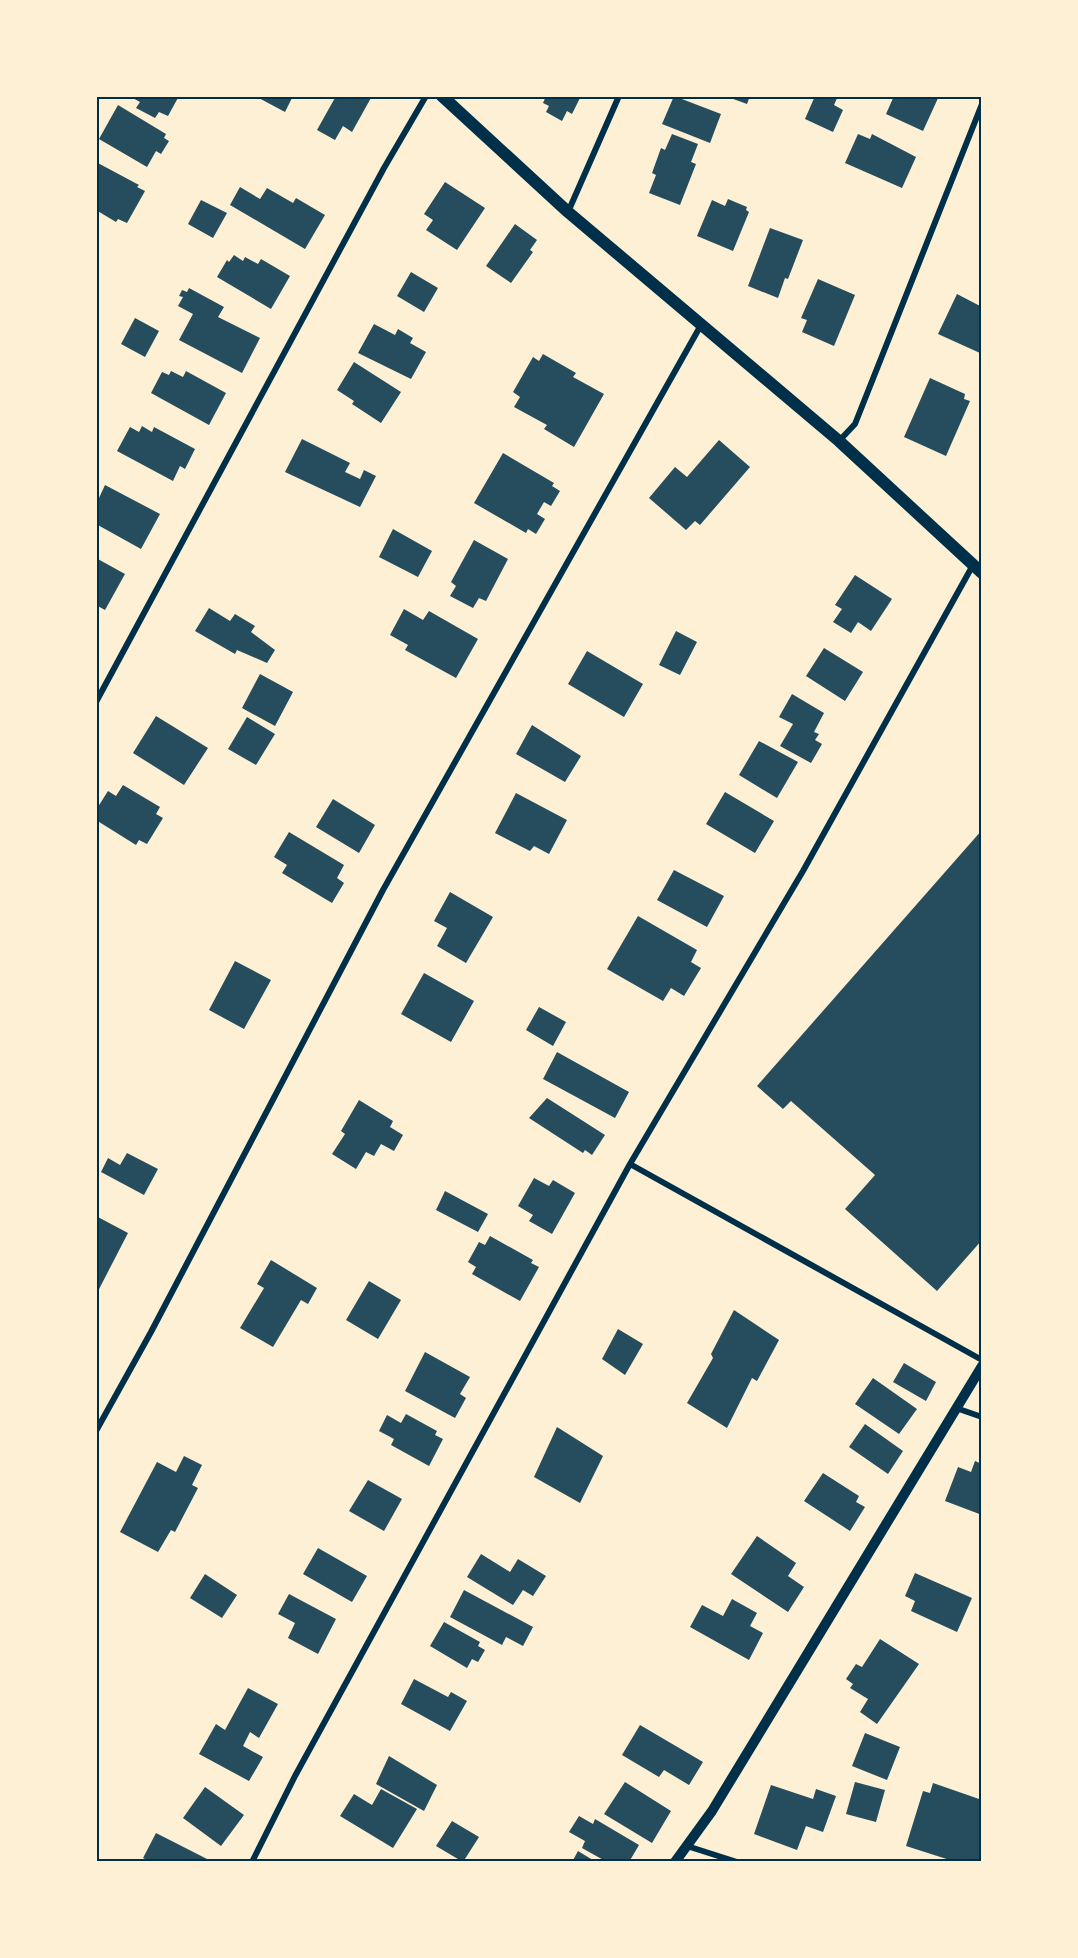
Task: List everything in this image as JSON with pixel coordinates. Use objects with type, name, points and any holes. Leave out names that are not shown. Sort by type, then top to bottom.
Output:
[{"type":"main road","points":[[442,96],[568,212],[839,441],[978,568]]},
{"type":"street","points":[[96,702],[384,168],[426,96]]},
{"type":"street","points":[[568,212],[619,96]]},
{"type":"street","points":[[839,441],[855,423],[982,105]]},
{"type":"street","points":[[96,1431],[151,1332],[383,890],[702,324]]},
{"type":"street","points":[[252,1862],[301,1766],[630,1164],[978,568]]},
{"type":"street","points":[[630,1164],[982,1360]]},
{"type":"street","points":[[675,1862],[712,1811],[982,1366]]},
{"type":"street","points":[[956,1408],[982,1417]]},
{"type":"street","points":[[687,1846],[738,1862]]},
{"type":"building","points":[[129,96],[179,96],[168,116],[159,112],[155,118],[136,108],[140,102]]},
{"type":"building","points":[[255,96],[293,96],[285,112]]},
{"type":"building","points":[[336,96],[372,96],[352,132],[343,126],[335,140],[317,130]]},
{"type":"building","points":[[546,96],[581,96],[572,114],[567,111],[562,121],[546,112],[549,106],[543,103]]},
{"type":"building","points":[[674,96],[721,114],[710,143],[662,124]]},
{"type":"building","points":[[725,96],[750,96],[747,104]]},
{"type":"building","points":[[815,96],[838,96],[834,105],[843,110],[833,132],[805,119]]},
{"type":"building","points":[[894,96],[939,96],[923,131],[886,114]]},
{"type":"building","points":[[118,105],[166,134],[164,138],[169,141],[161,154],[156,151],[147,167],[99,139]]},
{"type":"building","points":[[672,134],[698,144],[691,162],[696,164],[680,205],[649,193],[656,175],[652,173],[661,148],[665,150]]},
{"type":"building","points":[[858,134],[870,139],[872,134],[916,157],[902,188],[845,163]]},
{"type":"building","points":[[96,162],[139,185],[137,187],[145,191],[127,223],[118,219],[116,222],[96,210]]},
{"type":"building","points":[[445,182],[485,208],[457,250],[426,230],[433,220],[424,214]]},
{"type":"building","points":[[240,187],[260,199],[267,188],[293,203],[296,198],[325,215],[305,249],[230,205]]},
{"type":"building","points":[[728,199],[747,207],[746,210],[749,212],[733,251],[697,236],[712,200],[725,206]]},
{"type":"building","points":[[201,200],[227,213],[213,238],[188,224]]},
{"type":"building","points":[[515,224],[537,240],[530,250],[533,252],[511,283],[486,266]]},
{"type":"building","points":[[770,228],[803,240],[778,298],[748,286]]},
{"type":"building","points":[[234,255],[243,261],[245,257],[258,264],[261,259],[290,276],[271,309],[217,277],[227,260],[229,262]]},
{"type":"building","points":[[411,272],[438,288],[424,312],[397,296]]},
{"type":"building","points":[[818,279],[855,295],[834,346],[802,332],[807,320],[801,318]]},
{"type":"building","points":[[189,288],[224,307],[218,317],[260,338],[242,373],[179,340],[193,314],[178,306],[183,297],[179,296],[182,290],[187,292]]},
{"type":"building","points":[[957,294],[980,306],[982,348],[980,353],[938,334]]},
{"type":"building","points":[[135,318],[159,331],[145,357],[121,344]]},
{"type":"building","points":[[374,324],[395,335],[398,329],[413,338],[410,343],[426,352],[411,379],[358,353]]},
{"type":"building","points":[[543,354],[576,373],[573,377],[604,394],[574,447],[544,429],[547,425],[514,407],[520,397],[513,392],[533,357],[539,361]]},
{"type":"building","points":[[354,362],[401,392],[381,423],[352,404],[354,401],[337,390]]},
{"type":"building","points":[[171,371],[183,377],[186,371],[226,393],[209,425],[151,393],[162,372],[169,375]]},
{"type":"building","points":[[930,378],[965,394],[964,399],[970,401],[946,456],[904,437]]},
{"type":"building","points":[[142,426],[152,432],[154,427],[195,449],[185,469],[180,466],[173,481],[117,451],[130,427],[139,432]]},
{"type":"building","points":[[302,439],[350,463],[345,472],[360,479],[364,470],[376,476],[360,507],[285,472]]},
{"type":"building","points":[[719,440],[750,467],[700,525],[695,521],[686,530],[649,498],[675,467],[687,477]]},
{"type":"building","points":[[503,453],[554,483],[552,486],[560,491],[551,506],[544,502],[537,514],[545,519],[536,534],[528,529],[526,533],[474,503]]},
{"type":"building","points":[[105,485],[160,514],[141,549],[96,524],[96,496],[99,498]]},
{"type":"building","points":[[393,529],[432,551],[418,577],[379,557]]},
{"type":"building","points":[[474,540],[508,559],[486,601],[479,598],[473,608],[450,596],[456,586],[451,582]]},
{"type":"building","points":[[96,558],[125,574],[105,610],[96,605]]},
{"type":"building","points":[[855,575],[892,599],[871,631],[858,622],[851,633],[833,622],[842,609],[835,605]]},
{"type":"building","points":[[209,608],[230,621],[235,614],[255,626],[251,632],[275,650],[267,663],[237,650],[235,654],[195,631]]},
{"type":"building","points":[[404,609],[423,620],[429,611],[478,639],[456,678],[405,650],[408,645],[390,635]]},
{"type":"building","points":[[676,631],[697,642],[680,675],[659,665]]},
{"type":"building","points":[[824,648],[863,672],[845,701],[806,676]]},
{"type":"building","points":[[587,651],[643,684],[624,717],[568,684]]},
{"type":"building","points":[[260,674],[293,692],[275,726],[242,708]]},
{"type":"building","points":[[792,694],[824,713],[814,732],[819,734],[815,740],[822,744],[811,763],[780,746],[793,724],[779,717]]},
{"type":"building","points":[[156,716],[208,748],[184,785],[133,753]]},
{"type":"building","points":[[247,717],[275,734],[256,765],[228,749]]},
{"type":"building","points":[[532,725],[581,756],[565,782],[516,754]]},
{"type":"building","points":[[759,741],[798,762],[777,798],[739,775]]},
{"type":"building","points":[[123,785],[160,807],[156,814],[163,818],[147,844],[139,840],[136,845],[96,820],[96,810],[108,791],[116,796]]},
{"type":"building","points":[[725,792],[774,821],[755,853],[706,824]]},
{"type":"building","points":[[516,793],[567,820],[549,854],[534,846],[530,851],[495,833]]},
{"type":"building","points":[[333,799],[375,825],[359,853],[316,827]]},
{"type":"building","points":[[982,830],[982,1240],[937,1291],[845,1209],[875,1175],[791,1101],[783,1109],[757,1086]]},
{"type":"building","points":[[289,832],[344,865],[337,878],[344,883],[332,903],[282,873],[287,865],[274,857]]},
{"type":"building","points":[[674,870],[724,896],[707,927],[657,900]]},
{"type":"building","points":[[450,892],[493,917],[466,963],[437,946],[447,928],[434,921]]},
{"type":"building","points":[[638,916],[697,950],[691,962],[701,968],[684,996],[671,988],[663,1001],[607,969]]},
{"type":"building","points":[[235,961],[271,980],[244,1029],[209,1010]]},
{"type":"building","points":[[424,973],[474,1001],[451,1042],[401,1014]]},
{"type":"building","points":[[539,1007],[566,1022],[553,1046],[526,1030]]},
{"type":"building","points":[[557,1052],[629,1092],[615,1118],[543,1079]]},
{"type":"building","points":[[547,1098],[605,1135],[592,1155],[585,1150],[583,1153],[529,1118]]},
{"type":"building","points":[[359,1100],[393,1121],[390,1127],[403,1135],[394,1151],[381,1144],[374,1156],[366,1152],[356,1169],[332,1154],[345,1134],[341,1131]]},
{"type":"building","points":[[127,1153],[158,1169],[144,1195],[101,1172],[108,1158],[120,1165]]},
{"type":"building","points":[[534,1178],[549,1186],[553,1180],[575,1193],[552,1234],[529,1221],[533,1215],[518,1206]]},
{"type":"building","points":[[445,1191],[488,1214],[478,1232],[436,1210]]},
{"type":"building","points":[[96,1216],[128,1233],[96,1295]]},
{"type":"building","points":[[490,1236],[533,1260],[531,1263],[539,1267],[520,1301],[472,1274],[476,1267],[468,1262],[479,1242],[485,1245]]},
{"type":"building","points":[[271,1260],[317,1288],[308,1304],[301,1300],[273,1347],[240,1328],[264,1288],[257,1284]]},
{"type":"building","points":[[369,1281],[401,1300],[378,1339],[346,1320]]},
{"type":"building","points":[[734,1310],[779,1340],[757,1381],[752,1378],[727,1428],[687,1403],[713,1358],[711,1354]]},
{"type":"building","points":[[618,1329],[643,1344],[625,1375],[602,1359]]},
{"type":"building","points":[[425,1352],[470,1377],[460,1394],[466,1398],[455,1418],[405,1391]]},
{"type":"building","points":[[904,1363],[936,1382],[926,1401],[893,1382]]},
{"type":"building","points":[[873,1378],[917,1409],[899,1434],[855,1404]]},
{"type":"building","points":[[406,1414],[437,1431],[435,1435],[443,1439],[429,1466],[391,1445],[394,1439],[379,1431],[387,1415],[401,1423]]},
{"type":"building","points":[[865,1424],[903,1451],[888,1474],[849,1447]]},
{"type":"building","points":[[557,1427],[603,1456],[580,1503],[534,1477]]},
{"type":"building","points":[[184,1456],[202,1465],[192,1485],[198,1488],[175,1532],[171,1530],[158,1552],[120,1532],[157,1462],[176,1472]]},
{"type":"building","points":[[975,1461],[982,1464],[982,1515],[945,1501],[958,1467],[971,1472]]},
{"type":"building","points":[[823,1473],[859,1496],[856,1502],[865,1507],[850,1531],[804,1501]]},
{"type":"building","points":[[368,1480],[402,1499],[384,1531],[349,1511]]},
{"type":"building","points":[[757,1536],[796,1563],[788,1576],[804,1587],[788,1612],[731,1574]]},
{"type":"building","points":[[318,1548],[367,1576],[352,1602],[303,1574]]},
{"type":"building","points":[[481,1554],[510,1572],[518,1559],[546,1576],[533,1596],[523,1590],[513,1605],[467,1577]]},
{"type":"building","points":[[915,1573],[972,1598],[957,1632],[911,1611],[915,1601],[905,1596]]},
{"type":"building","points":[[205,1574],[237,1595],[222,1618],[190,1598]]},
{"type":"building","points":[[464,1590],[533,1627],[523,1646],[506,1637],[502,1645],[450,1617]]},
{"type":"building","points":[[289,1594],[336,1619],[318,1654],[288,1638],[295,1623],[278,1614]]},
{"type":"building","points":[[732,1599],[757,1613],[750,1626],[763,1633],[749,1660],[690,1627],[702,1605],[723,1616]]},
{"type":"building","points":[[444,1622],[480,1642],[478,1646],[485,1650],[478,1662],[472,1659],[467,1668],[430,1646]]},
{"type":"building","points":[[880,1639],[919,1664],[877,1724],[860,1712],[868,1699],[850,1688],[853,1684],[846,1679],[856,1664],[862,1667]]},
{"type":"building","points":[[414,1679],[448,1697],[451,1692],[467,1701],[450,1731],[401,1704]]},
{"type":"building","points":[[248,1688],[278,1704],[259,1738],[250,1732],[243,1746],[263,1757],[249,1781],[199,1754],[216,1724],[225,1730]]},
{"type":"building","points":[[640,1725],[703,1762],[689,1785],[664,1770],[659,1777],[622,1755]]},
{"type":"building","points":[[865,1733],[900,1747],[887,1780],[852,1766]]},
{"type":"building","points":[[389,1756],[437,1785],[424,1811],[376,1784]]},
{"type":"building","points":[[625,1782],[671,1811],[652,1843],[604,1814]]},
{"type":"building","points":[[855,1782],[885,1790],[876,1822],[846,1814]]},
{"type":"building","points":[[933,1783],[982,1800],[982,1849],[978,1862],[956,1862],[906,1846],[923,1791],[930,1793]]},
{"type":"building","points":[[771,1785],[813,1799],[816,1789],[836,1796],[823,1832],[806,1826],[797,1850],[754,1834]]},
{"type":"building","points":[[205,1787],[244,1815],[221,1846],[183,1818]]},
{"type":"building","points":[[381,1789],[417,1809],[393,1848],[340,1816],[354,1794],[372,1805]]},
{"type":"building","points":[[579,1816],[593,1824],[595,1819],[639,1845],[629,1862],[607,1862],[582,1848],[585,1841],[569,1832]]},
{"type":"building","points":[[452,1821],[479,1837],[463,1862],[436,1846]]},
{"type":"building","points":[[156,1833],[209,1862],[151,1862],[143,1858]]},
{"type":"building","points":[[578,1851],[596,1862],[572,1862]]}]
